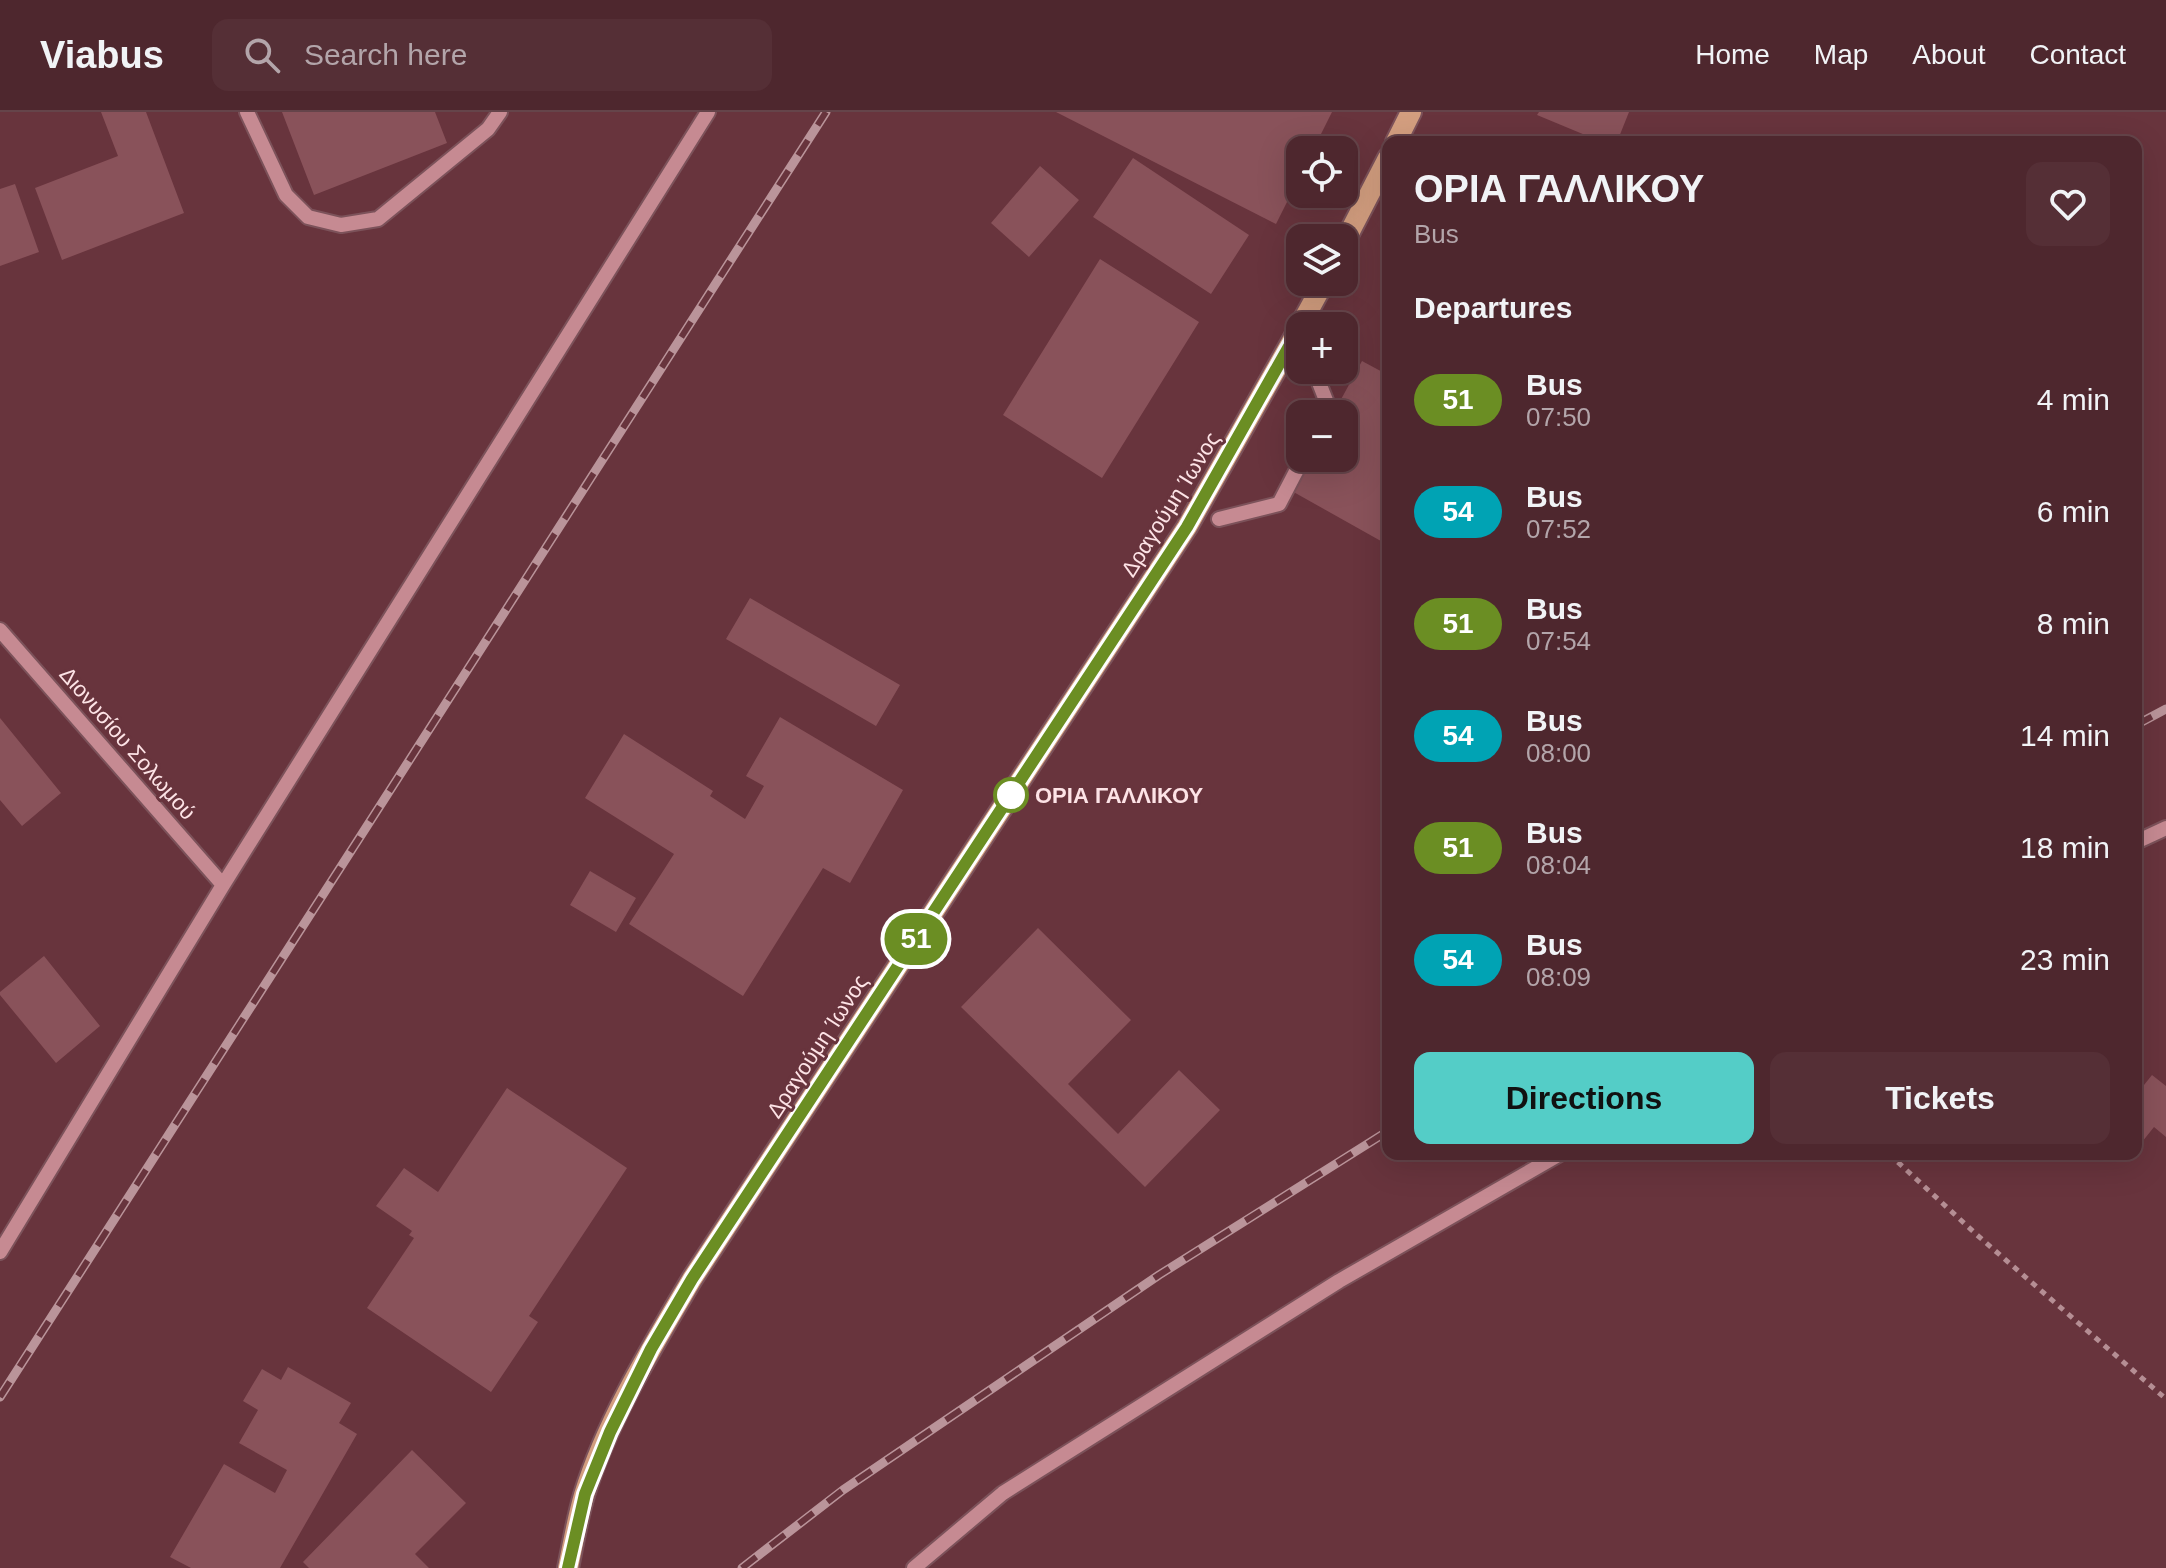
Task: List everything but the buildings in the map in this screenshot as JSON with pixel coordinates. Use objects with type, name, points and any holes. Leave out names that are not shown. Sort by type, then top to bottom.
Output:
[{"type":"main road","points":[[1399,136],[1411,112]]},
{"type":"main road","points":[[1354,224],[1382,170]]},
{"type":"main road","name":"Δραγούμη Ίωνος","points":[[568,1568],[585,1494],[622,1404],[692,1279],[1187,527],[1286,351]]},
{"type":"street","points":[[247,112],[286,195],[308,217],[341,225],[378,219],[488,129],[500,112]]},
{"type":"street","points":[[0,1252],[223,885],[708,112]]},
{"type":"street","points":[[1219,519],[1279,504],[1296,472]]},
{"type":"street","name":"Διονυσίου Σολωμού","points":[[0,630],[223,885]]},
{"type":"street","points":[[2142,839],[2166,828]]},
{"type":"street","points":[[914,1568],[1003,1493],[1339,1281],[1550,1160]]},
{"type":"path","points":[[1896,1160],[2166,1399]]},
{"type":"railway","points":[[0,1397],[826,112]]},
{"type":"railway","points":[[2142,722],[2166,709]]},
{"type":"railway","points":[[742,1568],[843,1490],[1159,1275],[1382,1135]]},
{"type":"bus line","name":"51","points":[[568,1568],[585,1494],[622,1404],[692,1279],[1187,527],[1286,353]]},
{"type":"place","name":"ΟΡΙΑ ΓΑΛΛΙΚΟΥ","points":[[1011,795]]}]
